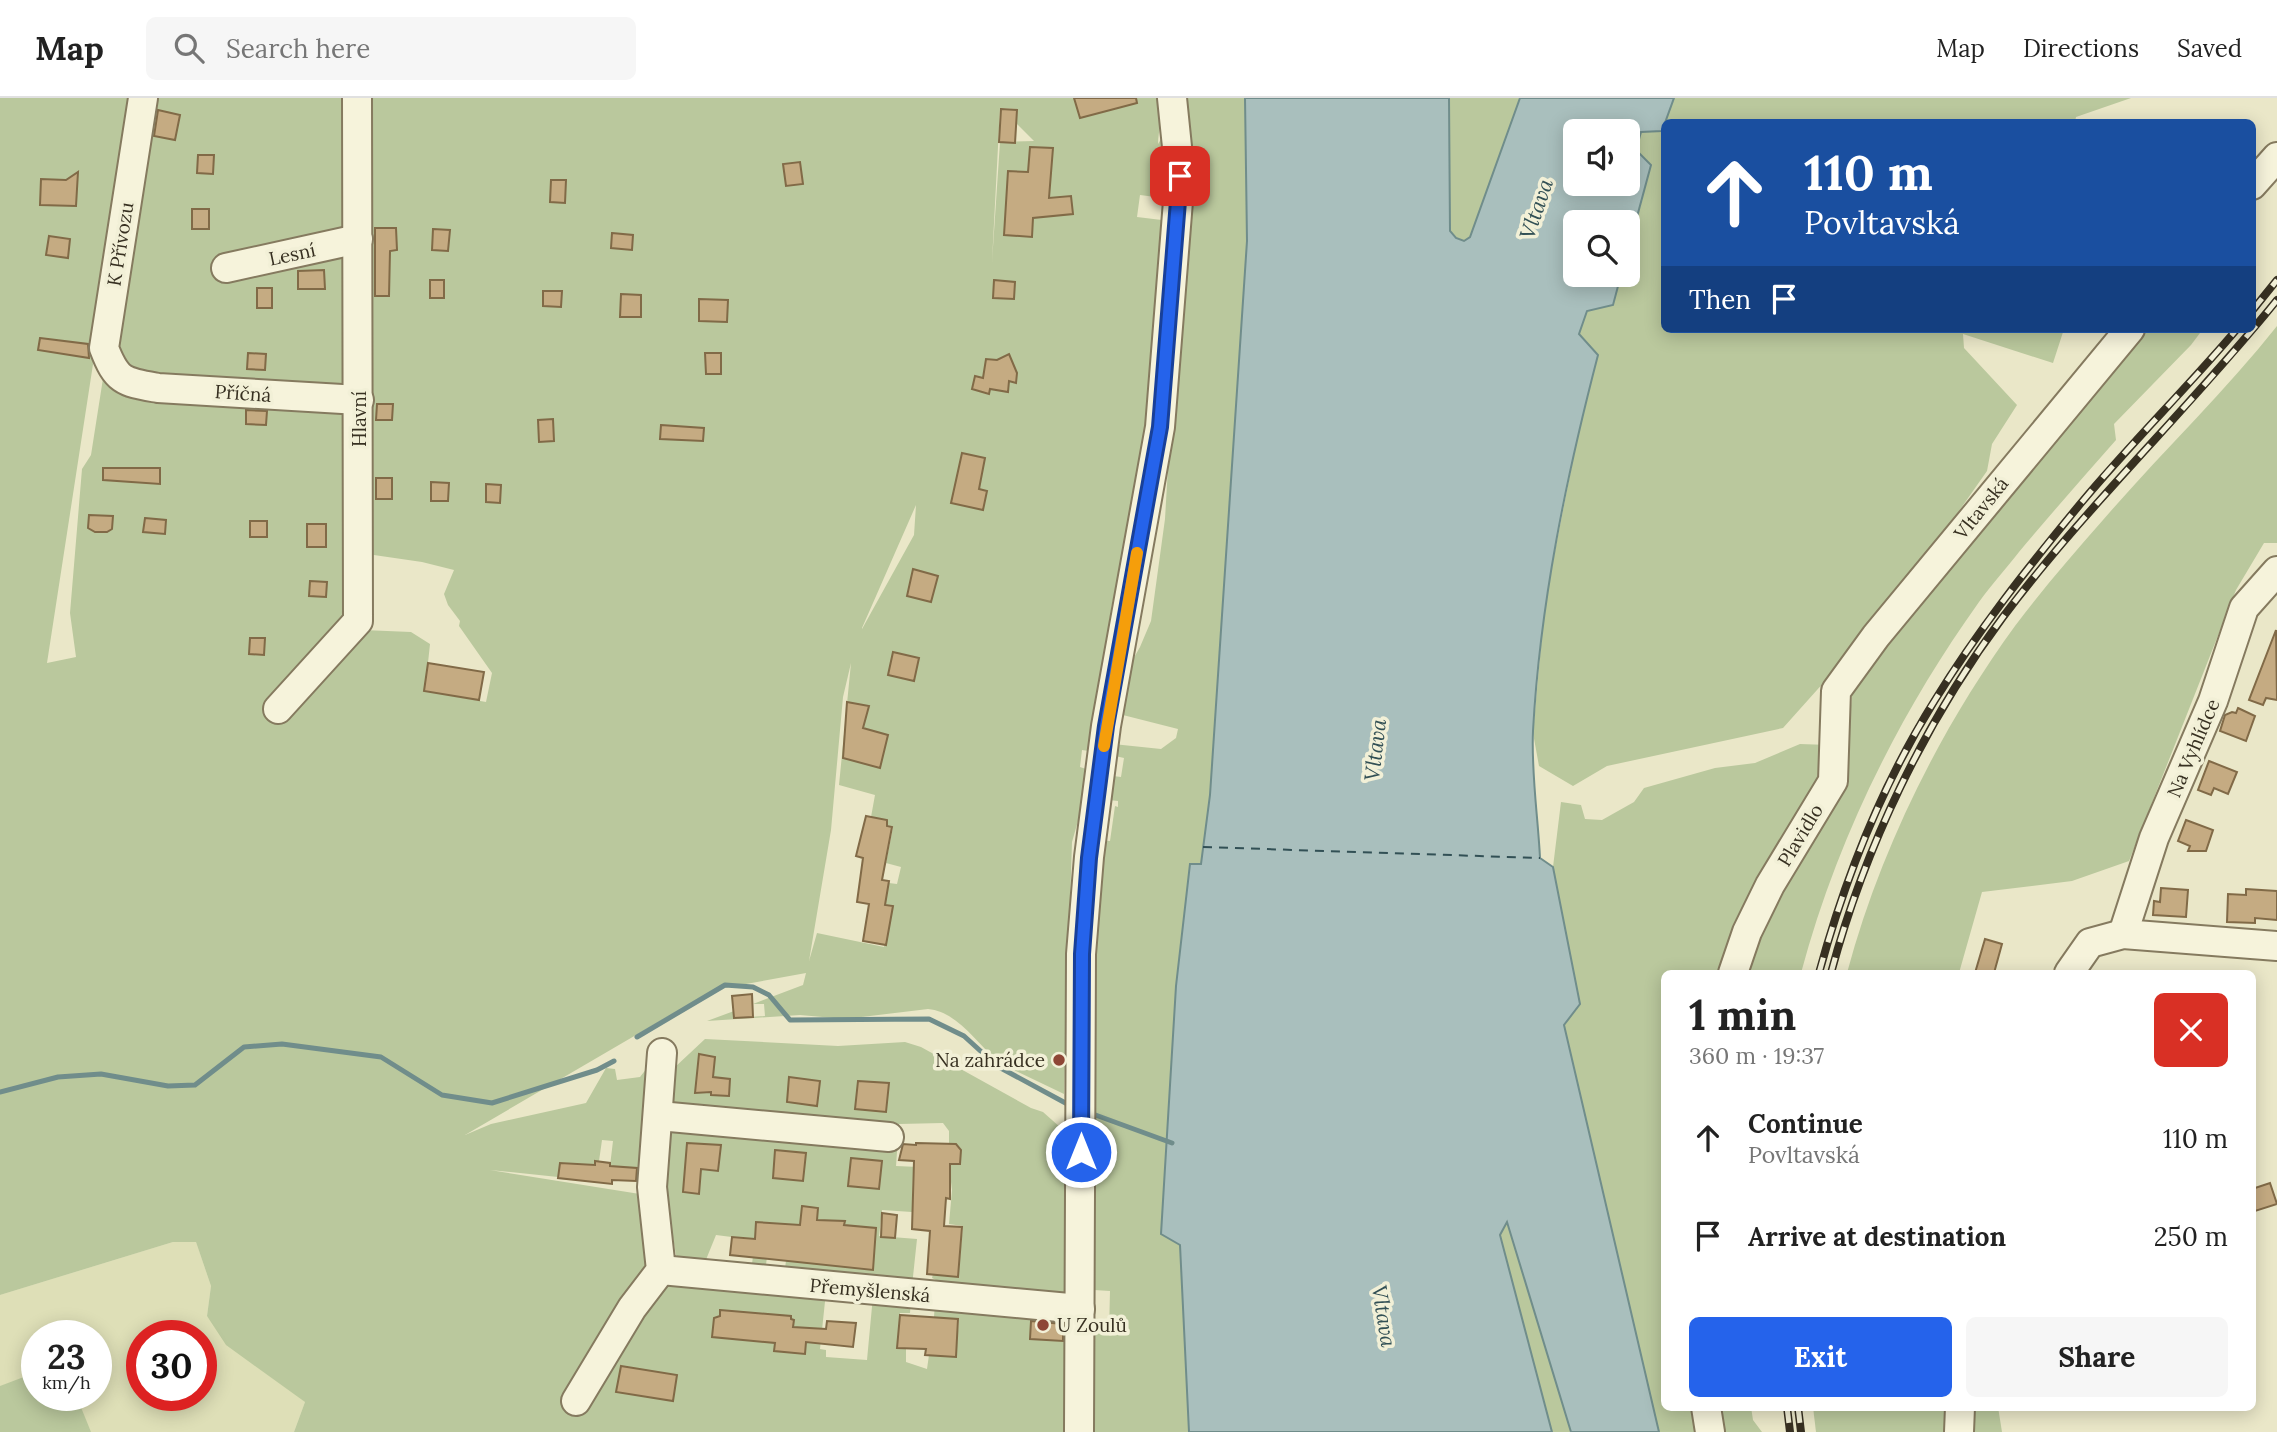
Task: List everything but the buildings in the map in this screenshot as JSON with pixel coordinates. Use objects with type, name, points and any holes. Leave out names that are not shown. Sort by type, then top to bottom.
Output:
[{"type":"street","name":"K Přívozu","points":[[128,383],[112,368],[104,348],[143,98]]},
{"type":"street","name":"Hlavní","points":[[278,709],[358,621],[357,98]]},
{"type":"street","points":[[1079,1432],[1082,954],[1089,858],[1106,726],[1160,427],[1180,176],[1172,98]]},
{"type":"street","points":[[2256,181],[2277,157]]},
{"type":"street","name":"Lesní","points":[[226,268],[358,239]]},
{"type":"street","name":"Vltavská","points":[[1836,691],[1876,636],[2127,333]]},
{"type":"street","name":"Příčná","points":[[128,383],[158,388],[359,400]]},
{"type":"street","name":"Na Vyhlídce","points":[[2123,934],[2154,838],[2213,701],[2244,608],[2277,570]]},
{"type":"street","name":"Plavidlo","points":[[1733,970],[1747,932],[1770,885],[1833,781],[1836,691]]},
{"type":"street","points":[[2071,970],[2090,943],[2123,934],[2277,946]]},
{"type":"street","points":[[576,1401],[632,1308],[661,1270],[652,1187],[662,1053]]},
{"type":"street","points":[[659,1116],[889,1137]]},
{"type":"street","name":"Přemyšlenská","points":[[661,1270],[1080,1309]]},
{"type":"street","points":[[1707,1411],[1710,1432]]},
{"type":"street","points":[[1959,1432],[1960,1411]]},
{"type":"green space","points":[[0,98],[134,98],[47,663],[76,657],[70,613],[82,469],[91,455],[147,98],[1163,98],[1158,144],[1168,128],[1171,199],[1140,195],[1137,217],[1170,221],[1150,442],[1112,604],[1089,751],[1082,750],[1080,767],[1086,769],[1080,814],[1072,842],[1064,1094],[999,1062],[957,1022],[939,1011],[928,1009],[845,1019],[800,1015],[707,1021],[734,1011],[735,1018],[765,1016],[764,1004],[753,1004],[803,985],[806,973],[713,990],[465,1135],[491,1124],[586,1103],[606,1068],[615,1069],[617,1080],[640,1077],[647,1068],[644,1168],[610,1166],[613,1141],[602,1140],[599,1161],[595,1161],[595,1165],[560,1163],[558,1177],[490,1170],[646,1195],[660,1280],[826,1292],[820,1349],[826,1350],[826,1357],[867,1360],[873,1296],[911,1300],[910,1313],[900,1313],[897,1347],[906,1349],[906,1362],[927,1369],[929,1355],[956,1356],[959,1319],[934,1317],[935,1302],[1068,1315],[1066,1432],[294,1432],[305,1402],[226,1345],[217,1331],[217,1320],[210,1320],[207,1316],[211,1286],[196,1242],[173,1242],[0,1295]],"holes":[[[1000,108],[1017,109],[1015,122],[1034,141],[1000,142],[992,262]],[[916,505],[914,535],[862,629]],[[367,554],[454,570],[444,594],[448,605],[460,621],[459,626],[492,673],[486,702],[425,691],[430,644],[411,632],[363,630],[354,610]],[[851,663],[839,785],[875,795],[871,817],[888,820],[887,825],[893,827],[886,863],[901,867],[897,884],[889,883],[884,906],[892,909],[884,947],[817,933],[809,961],[831,830],[843,697]]]},
{"type":"green space","points":[[1182,98],[1245,98],[1247,241],[1210,795],[1201,864],[1190,865],[1176,986],[1161,1234],[1180,1245],[1189,1432],[1090,1432],[1094,1331],[1109,1332],[1110,1291],[1094,1290],[1091,1113],[1097,840],[1110,841],[1115,806],[1118,807],[1118,801],[1109,800],[1113,776],[1121,777],[1124,758],[1111,755],[1113,744],[1161,749],[1176,738],[1178,729],[1115,713],[1119,684],[1151,621],[1165,519],[1177,312]]},
{"type":"green space","points":[[1449,98],[1520,98],[1470,237],[1464,241],[1450,232]]},
{"type":"green space","points":[[1674,98],[2131,98],[2076,119],[1666,119]]},
{"type":"green space","points":[[1641,131],[1661,131],[1661,333],[2063,333],[2053,363],[1963,334],[1964,348],[2017,405],[1992,444],[1987,471],[1893,605],[1783,728],[1607,766],[1573,786],[1539,766],[1533,733],[1545,602],[1581,419],[1598,355],[1579,335],[1587,311],[1612,305],[1617,287],[1640,287],[1639,210],[1651,165],[1640,154]]},
{"type":"green space","points":[[2277,326],[2277,543],[2264,543],[2236,590],[2129,861],[2072,881],[1982,892],[1960,970],[1848,970],[1877,881],[1915,792],[1962,706],[1988,665],[2015,626],[2069,559]]},
{"type":"green space","points":[[2140,333],[2200,333],[2114,424],[2116,440],[1988,589],[1923,688],[1897,733],[1852,826],[1833,874],[1802,970],[1739,970],[1844,773],[1854,677]]},
{"type":"green space","points":[[1800,744],[1829,745],[1827,781],[1728,970],[1661,970],[1661,1411],[1699,1411],[1702,1432],[1659,1432],[1564,1025],[1580,1004],[1553,867],[1561,802],[1581,805],[1585,819],[1602,820],[1634,802],[1644,788],[1715,768],[1755,763]]},
{"type":"green space","points":[[705,1039],[838,1046],[905,1042],[921,1047],[1031,1108],[1043,1112],[1070,1136],[1073,1298],[957,1290],[932,1278],[933,1274],[958,1277],[963,1226],[949,1224],[952,1190],[949,1131],[943,1123],[899,1124],[896,1166],[941,1168],[943,1171],[913,1171],[912,1212],[882,1210],[879,1236],[917,1239],[912,1286],[784,1275],[786,1261],[770,1232],[765,1273],[751,1272],[755,1240],[716,1235],[703,1267],[683,1261],[676,1255],[665,1191],[674,1068]]},
{"type":"green space","points":[[1508,1221],[1571,1432],[1552,1432],[1500,1235]]},
{"type":"green space","points":[[173,1242],[196,1242],[211,1286],[207,1316],[212,1320],[126,1320],[126,1411],[217,1411],[217,1325],[305,1402],[294,1432],[0,1432],[0,1295]]},
{"type":"green space","points":[[21,1378],[21,1411],[82,1411],[91,1432],[0,1432],[0,1386]]},
{"type":"green space","points":[[1712,1411],[1752,1411],[1753,1420],[1762,1432],[1715,1432]]},
{"type":"green space","points":[[1813,1411],[1999,1411],[2002,1432],[1816,1432]]},
{"type":"water","name":"Vltava","points":[[1245,98],[1449,98],[1450,231],[1456,238],[1464,241],[1470,237],[1520,98],[1674,98],[1666,119],[1661,119],[1661,131],[1641,132],[1640,136],[1640,119],[1563,119],[1563,196],[1640,196],[1640,154],[1651,165],[1639,210],[1563,210],[1563,287],[1618,287],[1613,305],[1587,311],[1579,334],[1598,355],[1556,542],[1536,683],[1533,731],[1540,858],[1553,867],[1580,1004],[1564,1025],[1659,1432],[1571,1432],[1507,1222],[1500,1235],[1552,1432],[1189,1432],[1180,1245],[1161,1234],[1176,986],[1190,864],[1201,864],[1210,795],[1247,241]]},
{"type":"waterway","points":[[637,1037],[725,985],[753,987],[769,995],[790,1020],[929,1019],[964,1036],[997,1066],[1071,1106]]},
{"type":"waterway","points":[[0,1092],[58,1077],[101,1074],[168,1086],[195,1085],[244,1047],[282,1044],[381,1057],[442,1095],[492,1103],[597,1070],[614,1061]]},
{"type":"waterway","points":[[1090,1113],[1172,1143]]},
{"type":"ferry route","points":[[1203,847],[1540,858]]},
{"type":"railway","points":[[2256,306],[2277,280]]},
{"type":"railway","points":[[2256,325],[2277,300]]},
{"type":"railway","points":[[1820,970],[1853,867],[1882,798],[1916,732],[1951,674],[2005,599],[2081,503],[2234,333]]},
{"type":"railway","points":[[1832,970],[1861,879],[1900,787],[1923,742],[1975,657],[2035,576],[2249,333]]},
{"type":"railway","points":[[1787,1411],[1790,1432]]},
{"type":"railway","points":[[1798,1411],[1801,1432]]},
{"type":"slow traffic","points":[[1104,746],[1137,553]]},
{"type":"place","name":"Na zahrádce","points":[[1059,1060]]},
{"type":"place","name":"U Zoulů","points":[[1043,1325]]},
{"type":"route","points":[[1081,1152],[1082,954],[1089,858],[1106,726],[1160,427],[1180,176]]}]
